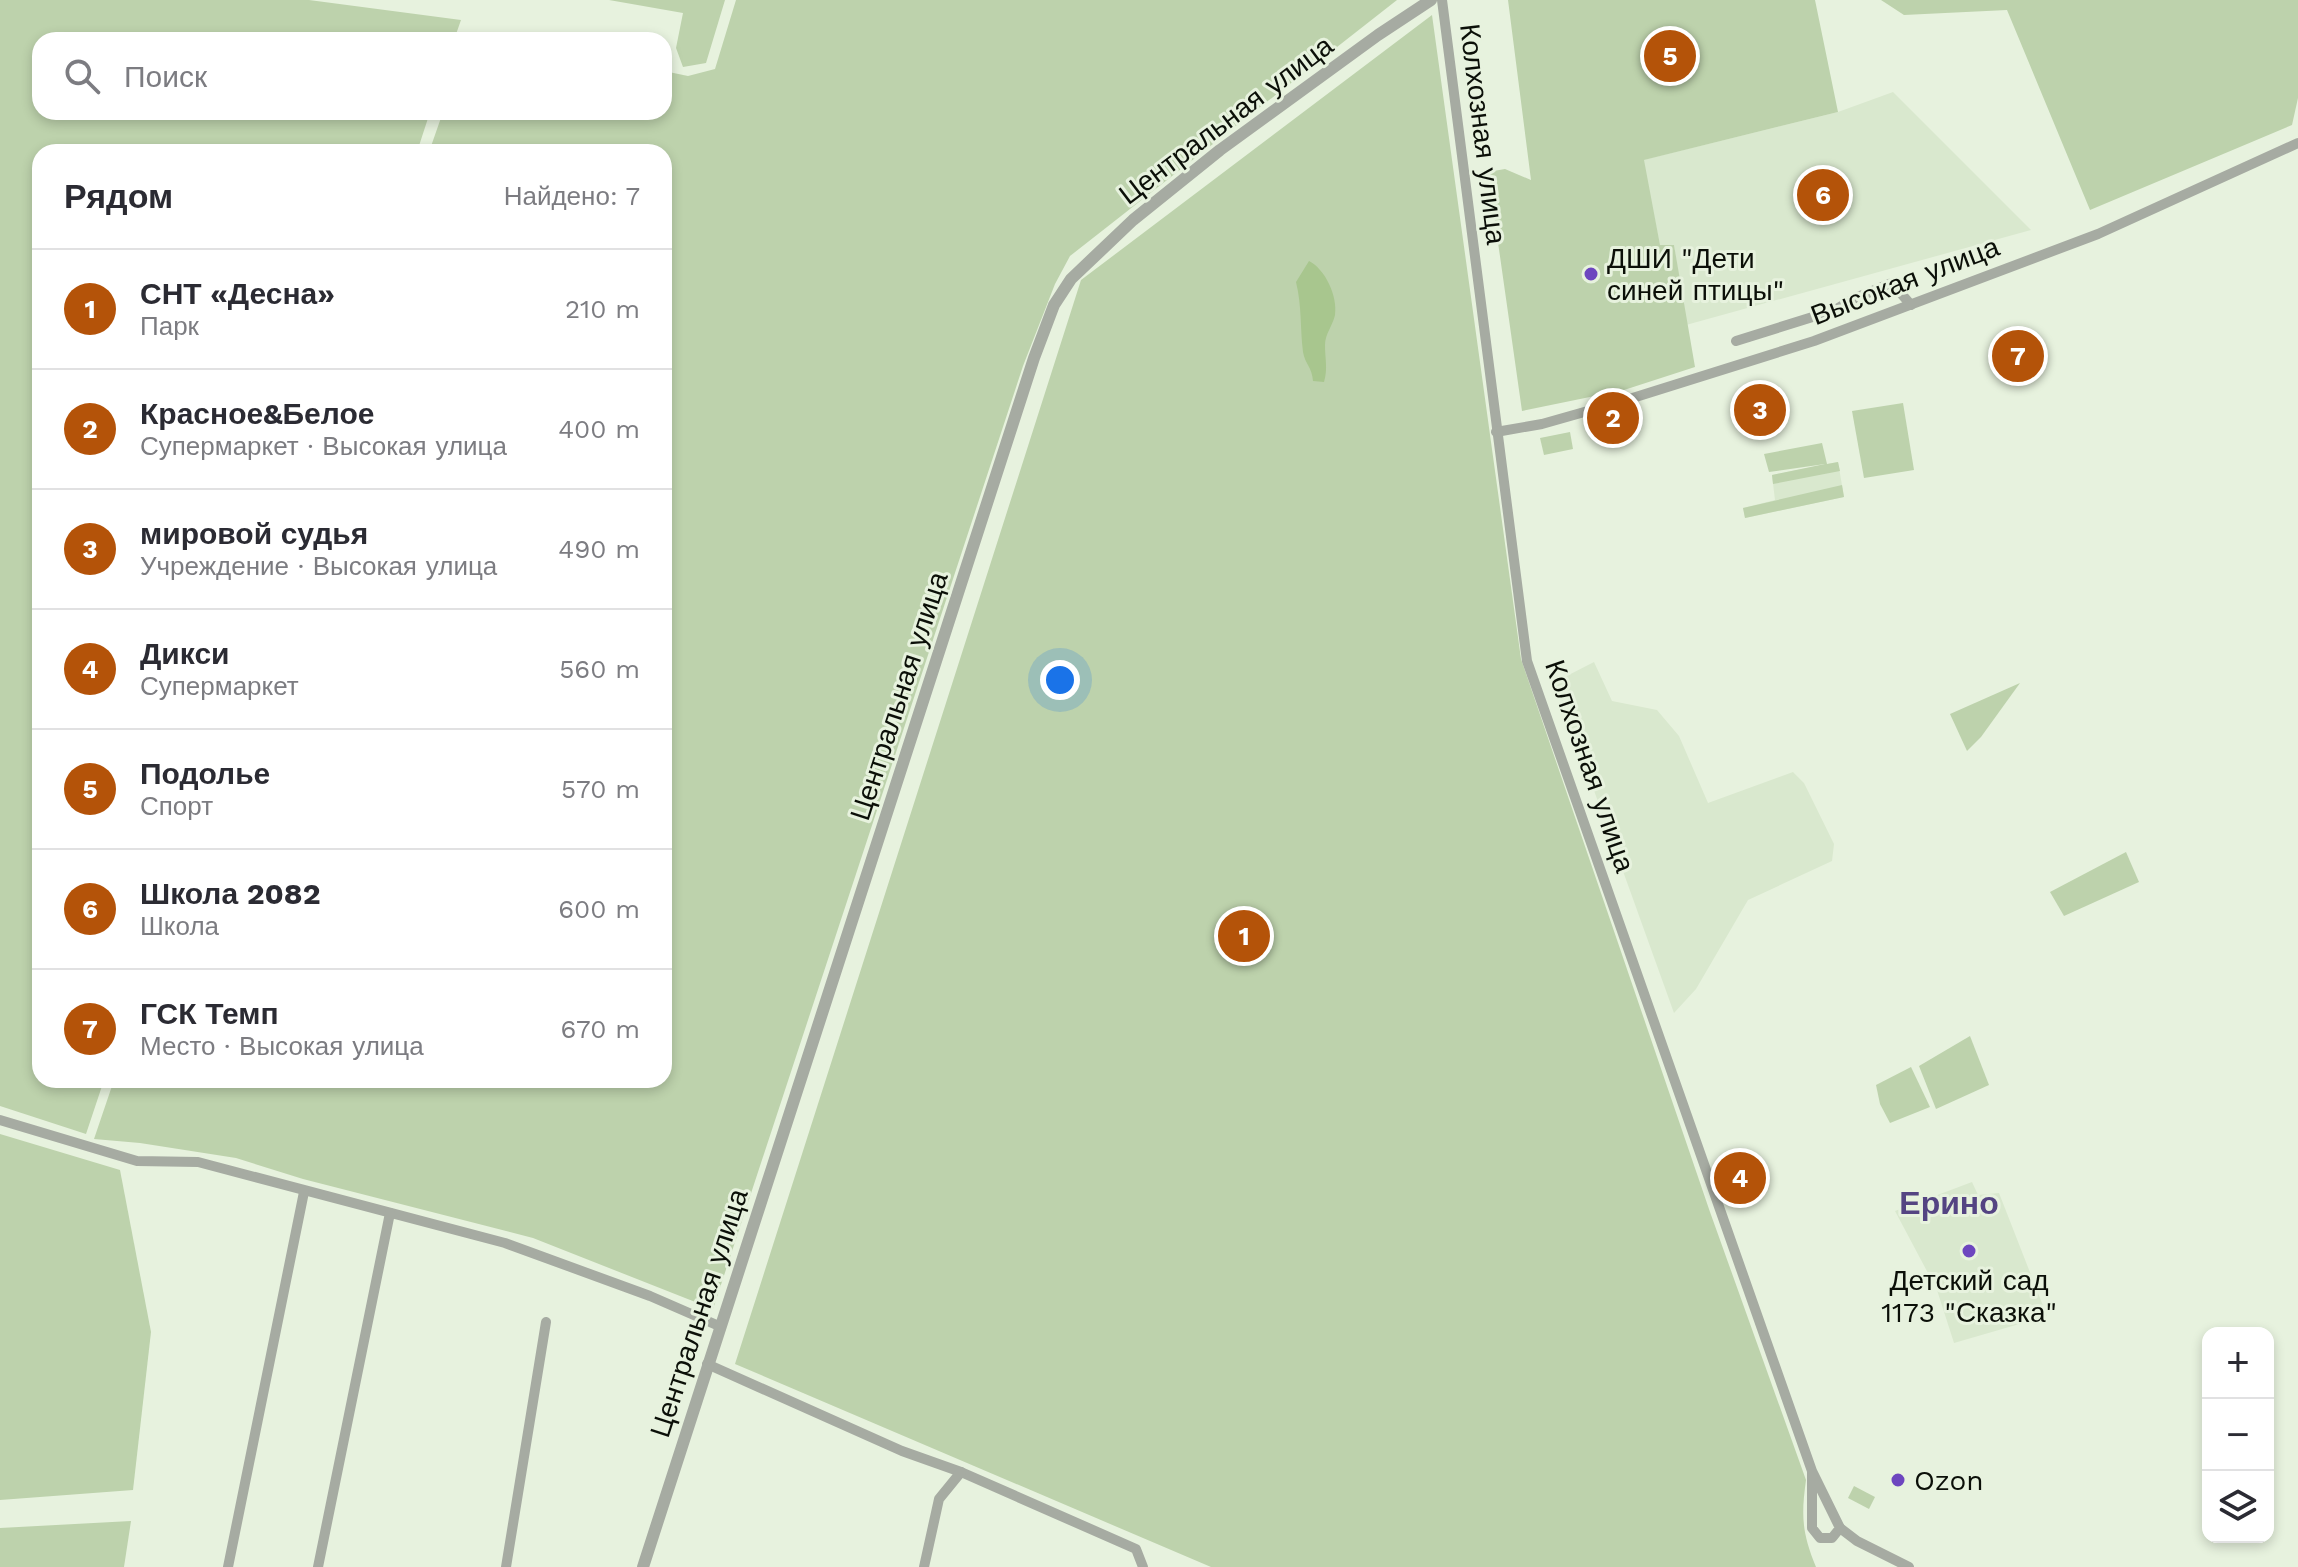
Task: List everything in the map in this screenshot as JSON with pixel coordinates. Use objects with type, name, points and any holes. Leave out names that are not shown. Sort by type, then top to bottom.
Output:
[{"type":"street","name":"Центральная улица","points":[[643,1567],[1024,387],[1054,305],[1071,279],[1133,220],[1220,150],[1431,0]]},
{"type":"street","name":"Колхозная улица","points":[[1442,0],[1527,661],[1812,1471],[1840,1528],[1836,1536],[1828,1539],[1816,1536],[1812,1528],[1812,1471]]},
{"type":"street","name":"Высокая улица","points":[[1496,432],[1559,419],[1695,380],[1814,341],[2098,234],[2298,143]]},
{"type":"street","points":[[1736,341],[1835,310],[1892,283],[1911,305]]},
{"type":"street","points":[[0,1120],[137,1161],[198,1162],[505,1243],[650,1296],[719,1326]]},
{"type":"street","points":[[228,1567],[304,1192]]},
{"type":"street","points":[[318,1567],[390,1213]]},
{"type":"street","points":[[506,1567],[546,1322]]},
{"type":"street","points":[[707,1364],[902,1451],[961,1472],[1136,1549],[1143,1567]]},
{"type":"street","points":[[924,1567],[939,1499],[961,1472]]},
{"type":"street","points":[[1840,1528],[1857,1541],[1909,1567]]},
{"type":"shaded area","points":[[0,0],[309,0],[461,20],[457,32],[32,32],[32,120],[427,120],[420,144],[32,144],[32,1088],[101,1088],[86,1134],[0,1106]]},
{"type":"shaded area","points":[[609,0],[725,0],[706,63],[683,67],[676,48],[683,13]]},
{"type":"shaded area","points":[[736,0],[1397,0],[1070,256],[1055,284],[1023,366],[713,1309],[533,1238],[303,1179],[236,1158],[94,1139],[111,1088],[672,1088],[672,144],[432,144],[440,120],[672,120],[672,73],[688,76],[715,69]]},
{"type":"shaded area","points":[[1508,0],[1815,0],[1838,112],[1644,160],[1660,245],[1674,245],[1695,367],[1624,390],[1522,411],[1488,172],[1505,169],[1531,180]]},
{"type":"shaded area","points":[[1881,0],[2298,0],[2298,98],[2292,125],[2090,210],[2007,10],[1904,15]]},
{"type":"shaded area","points":[[1432,15],[1521,659],[1710,1212],[1806,1480],[1804,1524],[1816,1567],[1211,1567],[735,1364],[1081,280]]},
{"type":"shaded area","points":[[1893,92],[2031,230],[1686,325],[1674,245],[1660,246],[1643,160],[1838,112]]},
{"type":"shaded area","points":[[1309,261],[1325,277],[1335,308],[1325,341],[1324,382],[1313,381],[1303,352],[1296,282]]},
{"type":"shaded area","points":[[1903,403],[1914,470],[1864,478],[1852,411]]},
{"type":"shaded area","points":[[1570,432],[1573,449],[1544,455],[1540,438]]},
{"type":"shaded area","points":[[1822,443],[1827,464],[1838,462],[1840,471],[1773,484],[1772,475],[1825,464],[1769,472],[1764,454]]},
{"type":"shaded area","points":[[1838,462],[1844,497],[1745,518],[1743,508],[1775,500],[1772,475]]},
{"type":"shaded area","points":[[1842,485],[1844,497],[1745,518],[1743,508]]},
{"type":"shaded area","points":[[1594,662],[1612,701],[1657,710],[1679,736],[1708,803],[1793,772],[1804,783],[1834,844],[1832,861],[1748,900],[1696,989],[1674,1013],[1555,682]]},
{"type":"shaded area","points":[[2020,683],[1981,737],[1967,751],[1950,714]]},
{"type":"shaded area","points":[[2126,852],[2139,882],[2064,916],[2050,892]]},
{"type":"shaded area","points":[[1970,1036],[1989,1085],[1936,1109],[1919,1066]]},
{"type":"shaded area","points":[[1911,1067],[1930,1107],[1890,1123],[1880,1104],[1876,1085]]},
{"type":"shaded area","points":[[0,1134],[120,1170],[151,1332],[133,1490],[0,1500]]},
{"type":"shaded area","name":"Детский сад 1173 \"Сказка\"","points":[[1972,1182],[1978,1195],[1999,1193],[2047,1316],[1954,1343],[1937,1290],[1895,1211]]},
{"type":"shaded area","points":[[1854,1486],[1875,1497],[1869,1509],[1848,1498]]},
{"type":"shaded area","points":[[131,1521],[124,1567],[0,1567],[0,1528]]},
{"type":"place","name":"Подолье","points":[[1670,56]]},
{"type":"place","name":"Школа 2082","points":[[1823,195]]},
{"type":"place","name":"ДШИ \"Дети синей птицы\"","points":[[1591,274]]},
{"type":"place","name":"ГСК Темп","points":[[2018,356]]},
{"type":"place","name":"мировой судья","points":[[1760,410]]},
{"type":"place","name":"Красное&Белое","points":[[1613,418]]},
{"type":"place","name":"СНТ «Десна»","points":[[1244,936]]},
{"type":"place","name":"Дикси","points":[[1740,1178]]},
{"type":"place","name":"Детский сад 1173 \"Сказка\"","points":[[1969,1251]]},
{"type":"place","name":"Ozon","points":[[1898,1480]]},
{"type":"district","name":"Ерино","points":[[1949,1203]]}]
